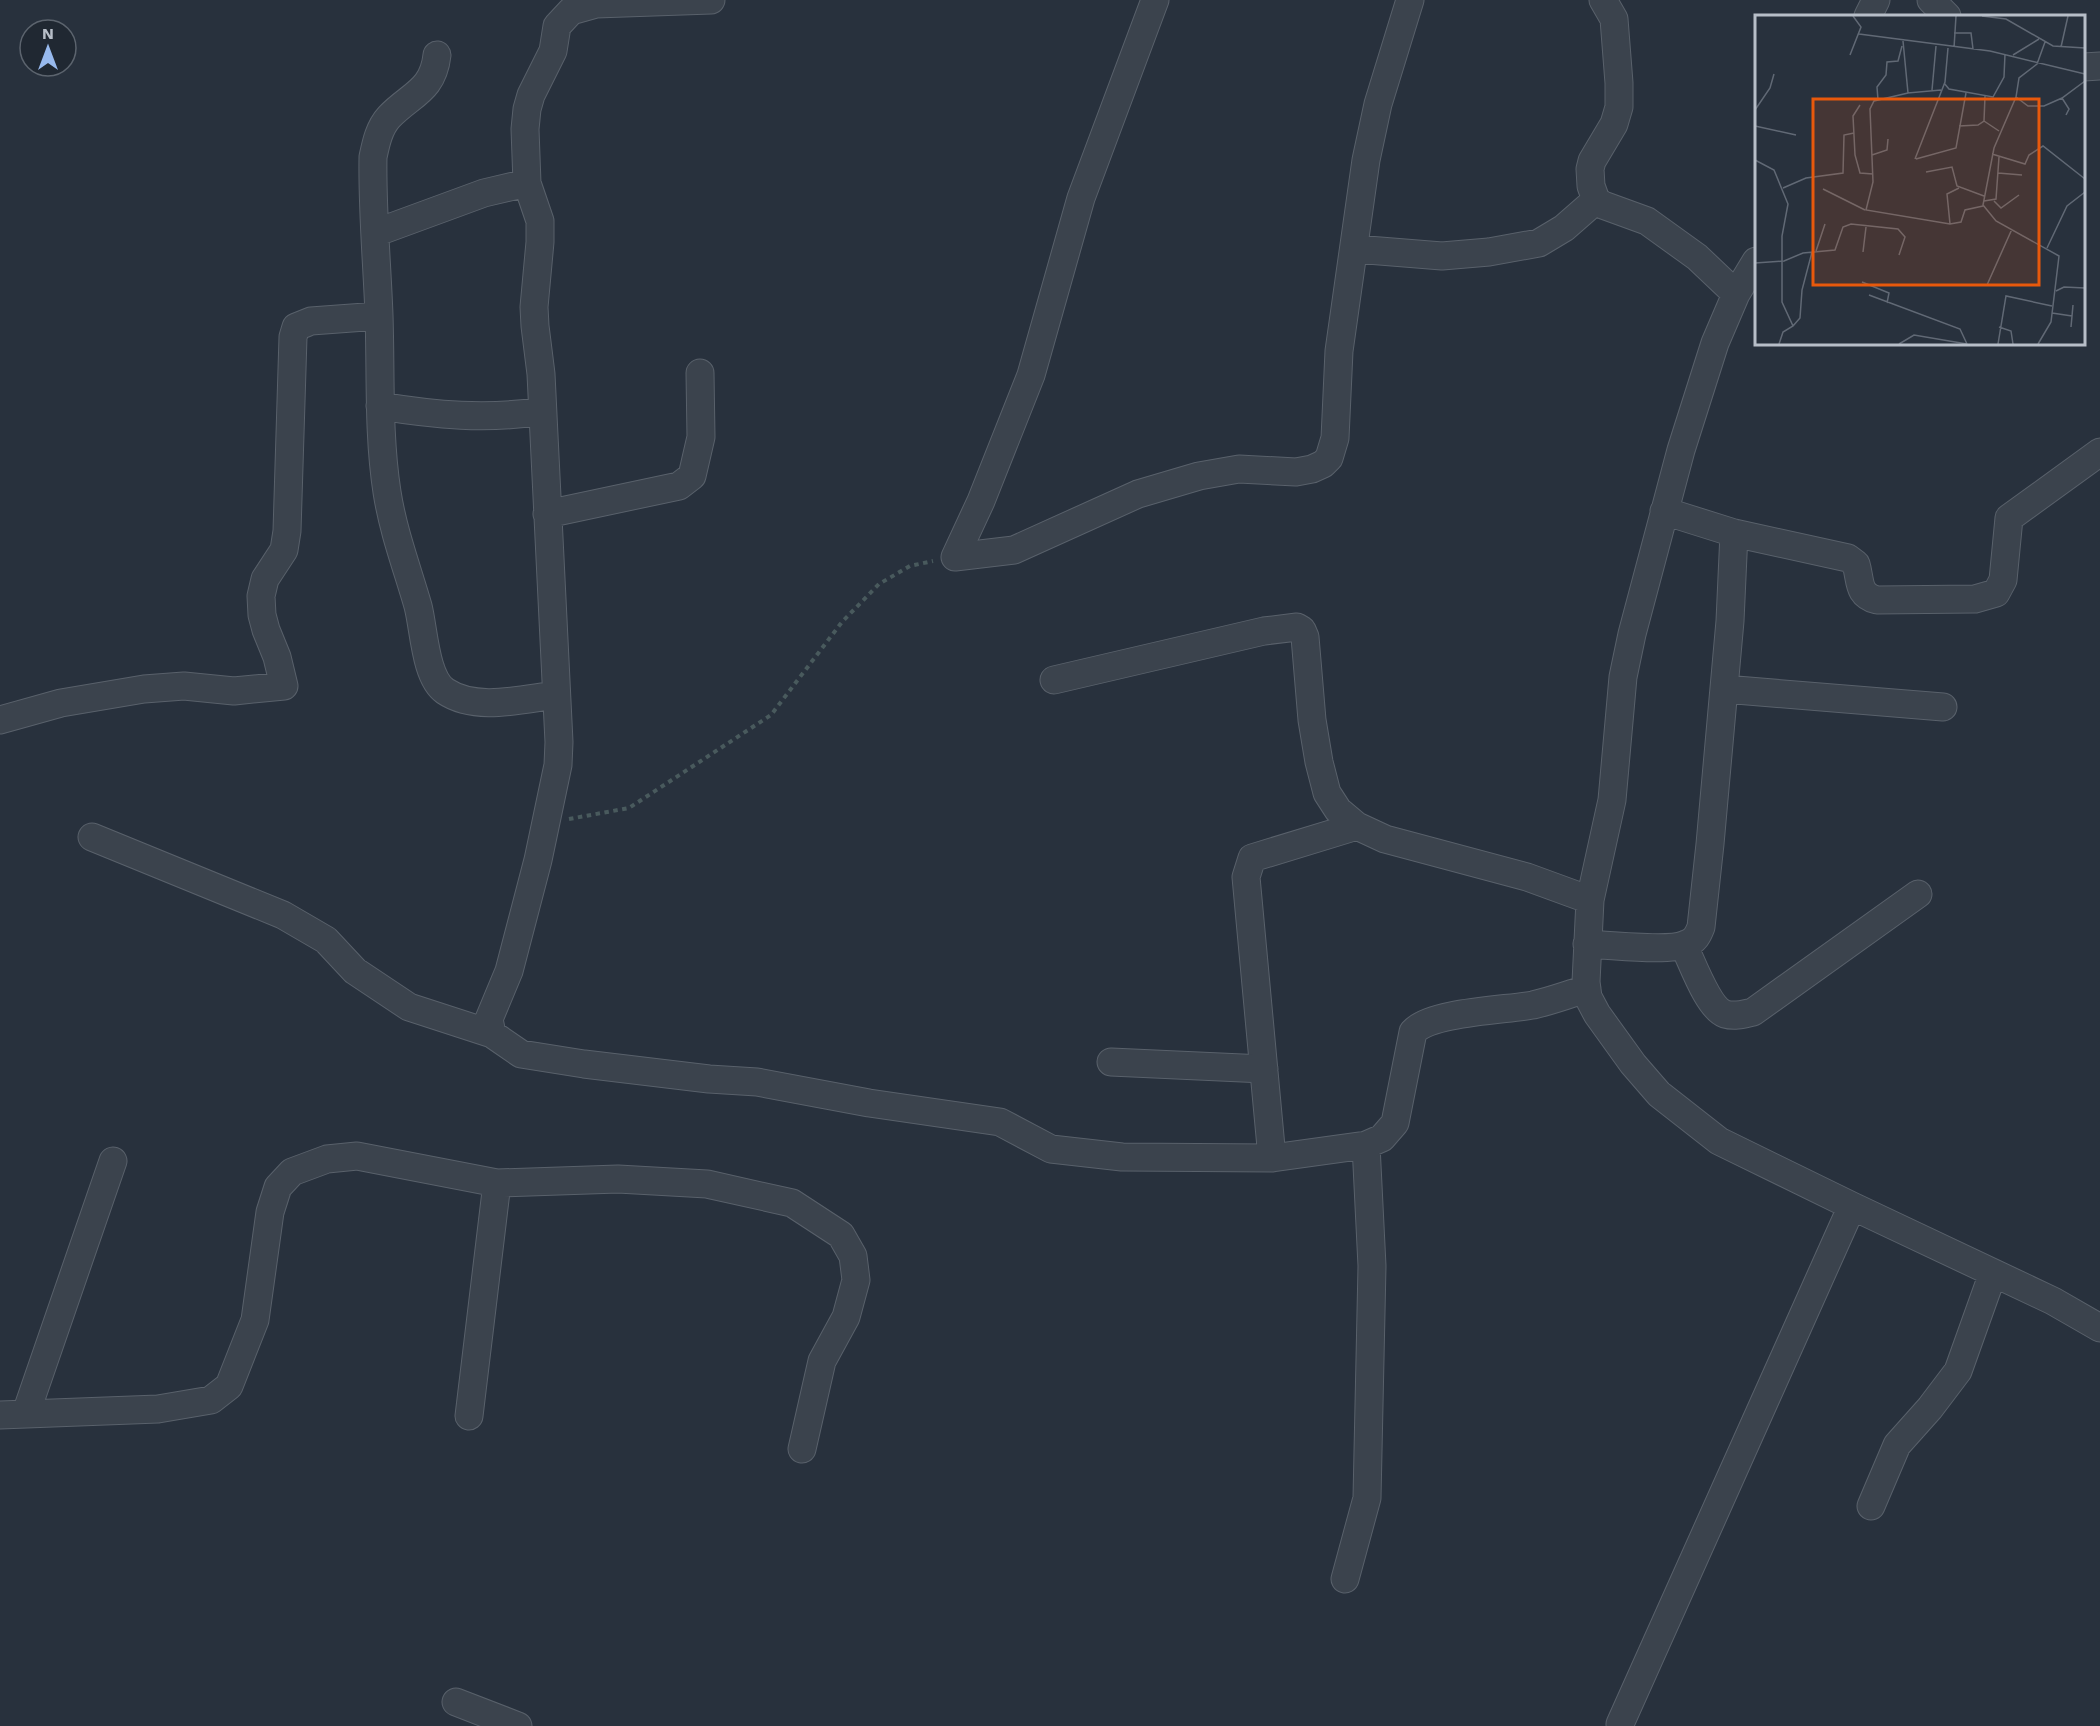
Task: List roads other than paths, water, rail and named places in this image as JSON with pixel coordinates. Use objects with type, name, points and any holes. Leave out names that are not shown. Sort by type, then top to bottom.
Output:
[{"type":"street","points":[[492,1034],[489,1018],[509,971],[547,822],[558,765],[541,374],[534,307],[540,221],[527,183],[525,129],[527,109],[531,95],[553,51],[555,32],[563,18],[571,11],[602,2],[711,0]]},
{"type":"street","points":[[1155,0],[1081,198],[1031,375],[981,501],[955,557],[1014,550],[1138,494],[1199,476],[1239,469],[1296,472],[1312,469],[1329,458],[1335,438],[1339,351],[1366,160],[1378,104],[1410,0]]},
{"type":"street","points":[[1603,0],[1614,19],[1619,108],[1614,124],[1592,161],[1591,186],[1596,200],[1603,205],[1647,221],[1697,257],[1736,294]]},
{"type":"street","points":[[1868,15],[1876,0]]},
{"type":"street","points":[[1931,0],[1946,15]]},
{"type":"street","points":[[437,55],[436,70],[425,86],[388,118],[378,134],[373,157],[379,316],[380,448],[391,517],[418,606],[431,670],[438,684],[454,696],[475,702],[556,696]]},
{"type":"street","points":[[2085,67],[2100,66]]},
{"type":"street","points":[[375,233],[484,193],[527,183]]},
{"type":"street","points":[[1355,249],[1442,256],[1489,252],[1539,243],[1564,228],[1596,200]]},
{"type":"street","points":[[1755,263],[1736,294],[1715,343],[1681,450],[1628,653],[1623,677],[1612,800],[1590,900],[1587,944],[1588,998],[1633,1064],[1659,1094],[1719,1141],[2054,1301],[2100,1328]]},
{"type":"street","points":[[0,720],[61,703],[154,688],[184,686],[234,691],[284,686],[277,657],[262,615],[261,596],[265,579],[284,550],[287,531],[293,337],[296,327],[311,321],[379,316]]},
{"type":"street","points":[[547,514],[679,486],[692,476],[701,437],[700,373]]},
{"type":"street","points":[[380,406],[442,416],[473,417],[515,416],[542,411]]},
{"type":"street","points":[[1664,511],[1734,533],[1848,558],[1856,564],[1862,593],[1868,598],[1877,600],[1988,597],[1996,593],[2003,580],[2009,518],[2100,452]]},
{"type":"street","points":[[1587,944],[1670,948],[1684,946],[1697,936],[1704,904],[1724,689],[1734,533]]},
{"type":"street","points":[[1054,680],[1264,631],[1297,627],[1302,630],[1305,637],[1312,720],[1319,762],[1327,793],[1338,810],[1357,826],[1385,839],[1527,877],[1590,900]]},
{"type":"street","points":[[1724,689],[1943,707]]},
{"type":"street","points":[[1272,1158],[1246,877],[1252,858],[1357,826]]},
{"type":"street","points":[[92,837],[283,915],[326,940],[355,971],[409,1007],[492,1034],[521,1054],[584,1064],[757,1082],[869,1103],[1000,1122],[1051,1149],[1122,1157],[1272,1158],[1366,1145],[1382,1138],[1395,1123],[1413,1032],[1417,1026],[1438,1018],[1535,1004],[1587,989]]},
{"type":"street","points":[[1684,946],[1706,994],[1723,1013],[1736,1016],[1753,1012],[1918,894]]},
{"type":"street","points":[[1111,1062],[1264,1069]]},
{"type":"street","points":[[1345,1579],[1367,1498],[1372,1266],[1366,1145]]},
{"type":"street","points":[[113,1161],[13,1414],[158,1409],[211,1400],[229,1386],[255,1320],[270,1212],[278,1187],[292,1172],[327,1159],[357,1156],[497,1183],[618,1179],[707,1184],[792,1203],[841,1235],[853,1256],[856,1280],[846,1317],[822,1361],[802,1449]]},
{"type":"street","points":[[469,1416],[497,1183]]},
{"type":"street","points":[[1620,1724],[1852,1206]]},
{"type":"street","points":[[1871,1506],[1897,1445],[1930,1408],[1958,1371],[1993,1273]]},
{"type":"street","points":[[456,1702],[518,1726]]}]
